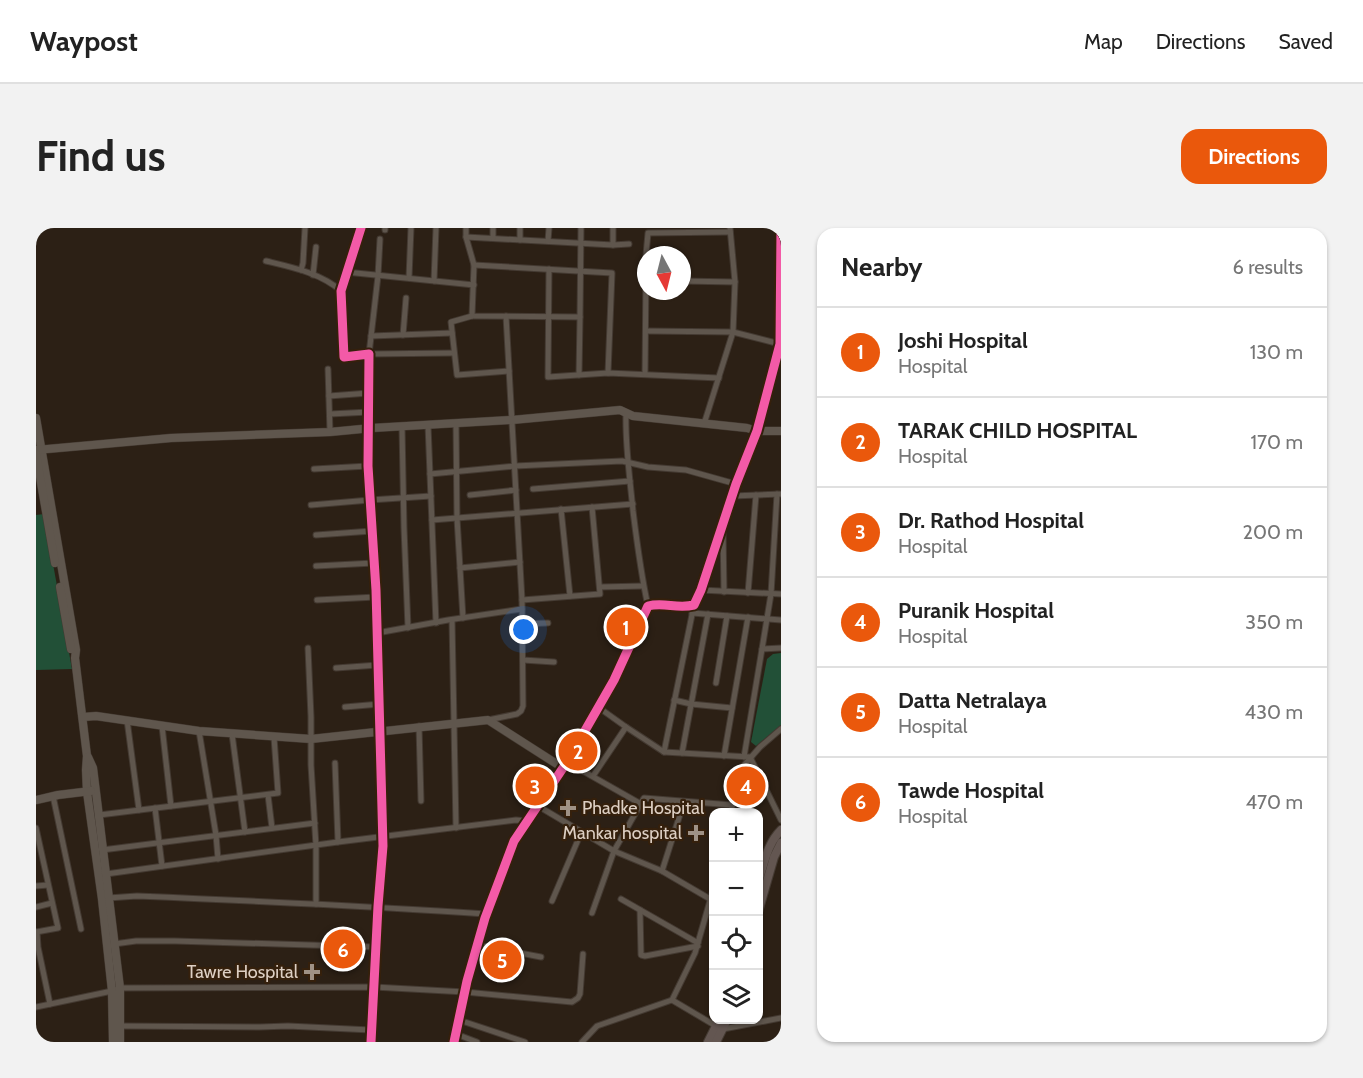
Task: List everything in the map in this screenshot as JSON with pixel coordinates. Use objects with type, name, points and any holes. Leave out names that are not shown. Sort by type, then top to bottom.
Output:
[{"type":"main road","points":[[763,867],[771,842],[781,830]]},
{"type":"main road","points":[[763,897],[774,857],[781,843]]},
{"type":"main road","points":[[708,1042],[719,1025]]},
{"type":"main road","points":[[716,1042],[719,1025]]},
{"type":"street","points":[[301,270],[305,228]]},
{"type":"street","points":[[361,228],[340,291],[344,357],[369,354],[454,353]]},
{"type":"street","points":[[409,278],[411,228]]},
{"type":"street","points":[[434,281],[436,228]]},
{"type":"street","points":[[466,228],[466,237],[474,265],[472,316]]},
{"type":"street","points":[[493,228],[493,238]]},
{"type":"street","points":[[520,228],[520,240]]},
{"type":"street","points":[[548,241],[549,228]]},
{"type":"street","points":[[579,375],[580,228]]},
{"type":"street","points":[[613,228],[614,245]]},
{"type":"street","points":[[664,752],[693,609],[757,430],[779,359],[781,228]]},
{"type":"street","points":[[646,246],[647,233],[730,230],[735,282],[733,332],[704,424]]},
{"type":"street","points":[[466,237],[629,244]]},
{"type":"street","points":[[371,1042],[383,837],[376,597],[368,466],[369,354],[380,239]]},
{"type":"street","points":[[313,275],[316,247]]},
{"type":"street","points":[[266,261],[301,270],[333,284],[340,291]]},
{"type":"street","points":[[474,265],[612,273],[608,373]]},
{"type":"street","points":[[549,269],[548,377],[608,373],[719,378]]},
{"type":"street","points":[[346,272],[474,285]]},
{"type":"street","points":[[691,281],[735,282]]},
{"type":"street","points":[[403,335],[406,298]]},
{"type":"street","points":[[645,374],[646,300]]},
{"type":"street","points":[[509,371],[457,375],[451,321],[472,316],[580,317]]},
{"type":"street","points":[[83,717],[96,716],[232,735],[311,739],[488,720],[517,714],[521,711],[523,706],[522,600],[506,316]]},
{"type":"street","points":[[646,332],[733,332],[780,344]]},
{"type":"street","points":[[371,336],[452,333]]},
{"type":"street","points":[[328,369],[330,432]]},
{"type":"street","points":[[329,396],[369,393]]},
{"type":"street","points":[[38,451],[171,438],[330,432],[512,420],[620,410],[633,417],[781,431]]},
{"type":"street","points":[[330,414],[369,412]]},
{"type":"street","points":[[477,1042],[455,1038],[486,914],[514,841],[565,765],[614,680],[648,606],[630,481],[626,414]]},
{"type":"street","points":[[36,418],[38,451],[76,650],[75,658],[87,756],[86,770],[99,815],[99,850],[106,874],[106,898],[120,1042]]},
{"type":"street","points":[[456,424],[457,518],[463,618]]},
{"type":"street","points":[[428,425],[436,623]]},
{"type":"street","points":[[402,427],[408,628]]},
{"type":"street","points":[[430,474],[515,466],[622,461],[648,467],[686,470],[736,484]]},
{"type":"street","points":[[314,469],[368,466]]},
{"type":"street","points":[[533,489],[630,481]]},
{"type":"street","points":[[470,495],[516,490]]},
{"type":"street","points":[[733,496],[779,494],[771,594],[747,757],[781,820]]},
{"type":"street","points":[[748,593],[756,495]]},
{"type":"street","points":[[311,505],[431,496]]},
{"type":"street","points":[[432,520],[633,504]]},
{"type":"street","points":[[522,600],[600,593],[592,507]]},
{"type":"street","points":[[561,509],[570,596]]},
{"type":"street","points":[[722,528],[723,592]]},
{"type":"street","points":[[316,535],[372,531]]},
{"type":"street","points":[[774,546],[781,546]]},
{"type":"street","points":[[460,568],[520,562]]},
{"type":"street","points":[[316,566],[374,563]]},
{"type":"street","points":[[600,587],[644,585]]},
{"type":"street","points":[[701,590],[781,594]]},
{"type":"street","points":[[317,600],[376,597]]},
{"type":"street","points":[[648,606],[657,604],[684,607],[708,614],[781,620]]},
{"type":"street","points":[[377,633],[522,609]]},
{"type":"street","points":[[682,753],[708,614]]},
{"type":"street","points":[[716,683],[727,616]]},
{"type":"street","points":[[724,756],[748,617]]},
{"type":"street","points":[[452,620],[456,828]]},
{"type":"street","points":[[522,624],[548,623]]},
{"type":"street","points":[[308,648],[316,846],[316,904]]},
{"type":"street","points":[[762,649],[781,648]]},
{"type":"street","points":[[523,660],[554,662]]},
{"type":"street","points":[[336,668],[378,665]]},
{"type":"street","points":[[674,700],[732,708]]},
{"type":"street","points":[[345,707],[380,704]]},
{"type":"street","points":[[598,707],[664,752],[747,757]]},
{"type":"street","points":[[127,720],[139,810]]},
{"type":"street","points":[[488,720],[565,765],[593,776],[641,804]]},
{"type":"street","points":[[162,726],[171,806]]},
{"type":"street","points":[[419,726],[421,801]]},
{"type":"street","points":[[593,776],[626,727]]},
{"type":"street","points":[[732,808],[739,771],[747,757],[781,729]]},
{"type":"street","points":[[199,731],[218,859]]},
{"type":"street","points":[[232,735],[245,832]]},
{"type":"street","points":[[99,815],[278,793],[274,737]]},
{"type":"street","points":[[335,763],[338,842]]},
{"type":"street","points":[[36,800],[91,791]]},
{"type":"street","points":[[91,791],[114,944],[116,989],[113,1042]]},
{"type":"street","points":[[268,795],[272,828]]},
{"type":"street","points":[[53,796],[81,929]]},
{"type":"street","points":[[592,913],[614,851],[644,798],[732,805]]},
{"type":"street","points":[[662,871],[684,802]]},
{"type":"street","points":[[538,806],[614,851],[662,871],[709,898]]},
{"type":"street","points":[[155,808],[162,866]]},
{"type":"street","points":[[106,874],[338,842],[516,820],[527,821]]},
{"type":"street","points":[[99,850],[315,823]]},
{"type":"street","points":[[36,828],[38,848],[58,928],[36,932],[39,962],[50,1004]]},
{"type":"street","points":[[552,901],[581,833]]},
{"type":"street","points":[[36,886],[48,885]]},
{"type":"street","points":[[106,898],[137,896],[378,906],[486,914]]},
{"type":"street","points":[[621,899],[698,944]]},
{"type":"street","points":[[36,907],[52,903]]},
{"type":"street","points":[[582,1042],[597,1026],[672,1000],[695,953],[709,903]]},
{"type":"street","points":[[640,910],[641,956],[698,944]]},
{"type":"street","points":[[114,944],[136,941],[175,941],[376,947]]},
{"type":"street","points":[[477,945],[541,957]]},
{"type":"street","points":[[36,1007],[116,989],[374,987],[575,1001],[580,994],[583,954]]},
{"type":"street","points":[[672,1000],[719,1025],[781,1018]]},
{"type":"street","points":[[459,1020],[525,1042]]},
{"type":"street","points":[[120,1026],[260,1028],[288,1026],[371,1030]]},
{"type":"green space","points":[[44,514],[72,669],[36,670],[36,515]]},
{"type":"green space","points":[[781,653],[781,725],[756,746],[751,742],[767,659],[773,654]]},
{"type":"cycle path","points":[[361,228],[341,291],[344,357],[369,354],[368,466],[376,590],[383,846],[371,1042]]},
{"type":"cycle path","points":[[454,1042],[467,981],[485,918],[514,841],[567,762],[614,680],[648,606],[694,605],[701,590],[736,484],[757,431],[780,344],[781,228]]},
{"type":"place","name":"Joshi Hospital","points":[[626,627]]},
{"type":"place","name":"TARAK CHILD HOSPITAL","points":[[578,751]]},
{"type":"place","name":"Dr. Rathod Hospital","points":[[535,786]]},
{"type":"place","name":"Puranik Hospital","points":[[746,786]]},
{"type":"place","name":"Phadke Hospital","points":[[568,808]]},
{"type":"place","name":"Mankar hospital","points":[[696,833]]},
{"type":"place","name":"Tawde Hospital","points":[[343,949]]},
{"type":"place","name":"Datta Netralaya","points":[[502,960]]},
{"type":"place","name":"Tawre Hospital","points":[[312,972]]}]
